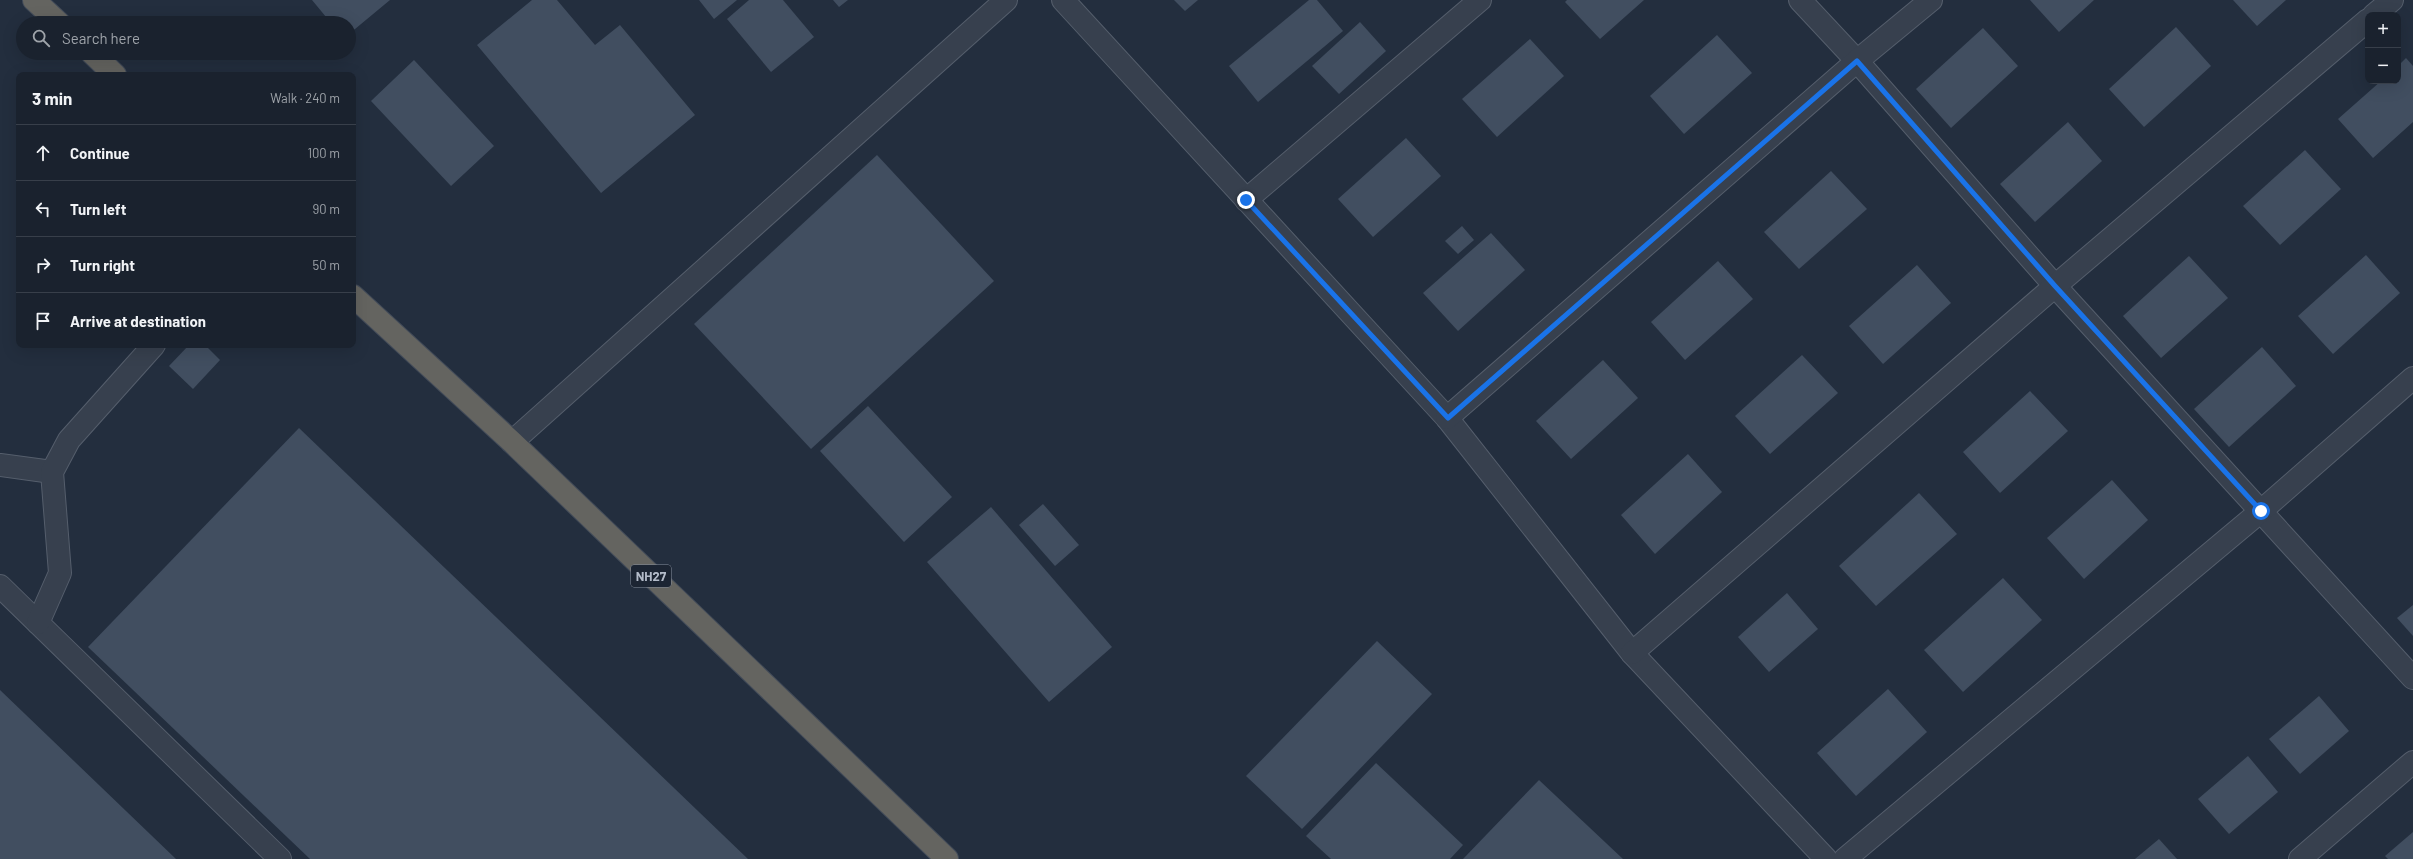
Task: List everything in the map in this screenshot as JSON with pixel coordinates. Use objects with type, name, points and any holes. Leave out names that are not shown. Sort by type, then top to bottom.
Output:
[{"type":"highway","points":[[34,0],[51,16]]},
{"type":"highway","points":[[99,60],[112,72]]},
{"type":"highway","name":"NH27","points":[[356,299],[512,442],[947,859]]},
{"type":"street","points":[[512,442],[1006,0]]},
{"type":"street","points":[[1063,0],[1448,418],[1632,653],[1826,859]]},
{"type":"street","points":[[1246,200],[1480,0]]},
{"type":"street","points":[[1800,0],[1857,61],[2055,286],[2413,678]]},
{"type":"street","points":[[1448,418],[1857,61],[1931,0]]},
{"type":"street","points":[[2378,12],[2392,0]]},
{"type":"street","points":[[1632,653],[2055,286],[2365,23]]},
{"type":"street","points":[[38,623],[60,573],[52,472],[69,440],[151,348]]},
{"type":"street","points":[[1845,859],[2261,511],[2413,378]]},
{"type":"street","points":[[0,465],[52,472]]},
{"type":"street","points":[[0,586],[280,859]]},
{"type":"street","points":[[2300,859],[2413,762]]},
{"type":"building","points":[[312,0],[390,0],[356,28],[356,16],[325,16]]},
{"type":"building","points":[[532,0],[557,0],[595,45],[620,25],[695,115],[601,193],[477,45]]},
{"type":"building","points":[[699,0],[737,0],[714,19]]},
{"type":"building","points":[[749,0],[783,0],[814,37],[771,72],[727,19]]},
{"type":"building","points":[[833,0],[848,0],[839,7]]},
{"type":"building","points":[[1174,0],[1198,0],[1185,11]]},
{"type":"building","points":[[1309,0],[1317,0],[1343,31],[1258,102],[1229,66]]},
{"type":"building","points":[[1567,0],[1644,0],[1600,39],[1565,2]]},
{"type":"building","points":[[2030,0],[2094,0],[2059,32]]},
{"type":"building","points":[[2233,0],[2286,0],[2257,26]]},
{"type":"building","points":[[1360,22],[1386,51],[1339,94],[1312,66]]},
{"type":"building","points":[[2176,27],[2211,66],[2144,127],[2109,89]]},
{"type":"building","points":[[1983,28],[2018,66],[1951,128],[1916,89]]},
{"type":"building","points":[[1717,35],[1752,73],[1684,134],[1650,96]]},
{"type":"building","points":[[1530,39],[1564,76],[1497,137],[1462,99]]},
{"type":"building","points":[[2406,58],[2413,66],[2413,122],[2373,158],[2338,119],[2378,84],[2401,84],[2401,63]]},
{"type":"building","points":[[414,60],[494,146],[451,186],[371,101]]},
{"type":"building","points":[[2068,122],[2102,161],[2035,222],[2000,184]]},
{"type":"building","points":[[1406,138],[1441,176],[1373,237],[1338,199]]},
{"type":"building","points":[[2305,150],[2341,189],[2280,245],[2243,206]]},
{"type":"building","points":[[877,155],[994,281],[811,449],[694,324]]},
{"type":"building","points":[[1831,171],[1867,209],[1799,269],[1764,232]]},
{"type":"building","points":[[1462,226],[1474,240],[1458,254],[1445,241]]},
{"type":"building","points":[[1491,233],[1525,270],[1458,331],[1423,293]]},
{"type":"building","points":[[2366,255],[2400,293],[2333,354],[2298,316]]},
{"type":"building","points":[[2189,256],[2228,298],[2161,358],[2123,316]]},
{"type":"building","points":[[1718,261],[1753,299],[1685,360],[1651,322]]},
{"type":"building","points":[[1917,265],[1951,303],[1883,364],[1849,326]]},
{"type":"building","points":[[2262,347],[2296,386],[2229,447],[2194,409]]},
{"type":"building","points":[[186,348],[208,348],[220,360],[193,389],[169,366]]},
{"type":"building","points":[[1802,355],[1838,393],[1770,454],[1735,416]]},
{"type":"building","points":[[1603,360],[1638,398],[1571,459],[1536,421]]},
{"type":"building","points":[[2030,391],[2068,431],[2000,493],[1963,452]]},
{"type":"building","points":[[868,406],[952,497],[904,542],[820,451]]},
{"type":"building","points":[[299,428],[748,859],[310,859],[88,647]]},
{"type":"building","points":[[1688,454],[1722,492],[1655,554],[1621,515]]},
{"type":"building","points":[[2112,480],[2148,520],[2084,579],[2047,538]]},
{"type":"building","points":[[1919,493],[1957,534],[1876,606],[1839,566]]},
{"type":"building","points":[[1043,504],[1079,545],[1055,566],[1019,525]]},
{"type":"building","points":[[991,507],[1112,647],[1049,702],[927,562]]},
{"type":"building","points":[[2003,578],[2042,620],[1963,692],[1924,650]]},
{"type":"building","points":[[1787,593],[1818,629],[1769,672],[1738,637]]},
{"type":"building","points":[[2413,605],[2413,636],[2397,618]]},
{"type":"building","points":[[1377,641],[1432,694],[1302,829],[1246,776]]},
{"type":"building","points":[[1888,689],[1927,732],[1856,796],[1817,753]]},
{"type":"building","points":[[0,690],[176,859],[0,859]]},
{"type":"building","points":[[2319,696],[2349,731],[2300,774],[2269,739]]},
{"type":"building","points":[[2248,756],[2278,792],[2229,834],[2198,799]]},
{"type":"building","points":[[1376,763],[1463,845],[1450,859],[1331,859],[1306,836]]},
{"type":"building","points":[[1539,780],[1623,859],[1463,859]]},
{"type":"building","points":[[2413,832],[2413,859],[2388,859],[2385,856]]},
{"type":"building","points":[[2159,839],[2177,859],[2135,859]]},
{"type":"route","points":[[1246,200],[1448,418],[1857,61],[2055,286],[2261,511]]}]
